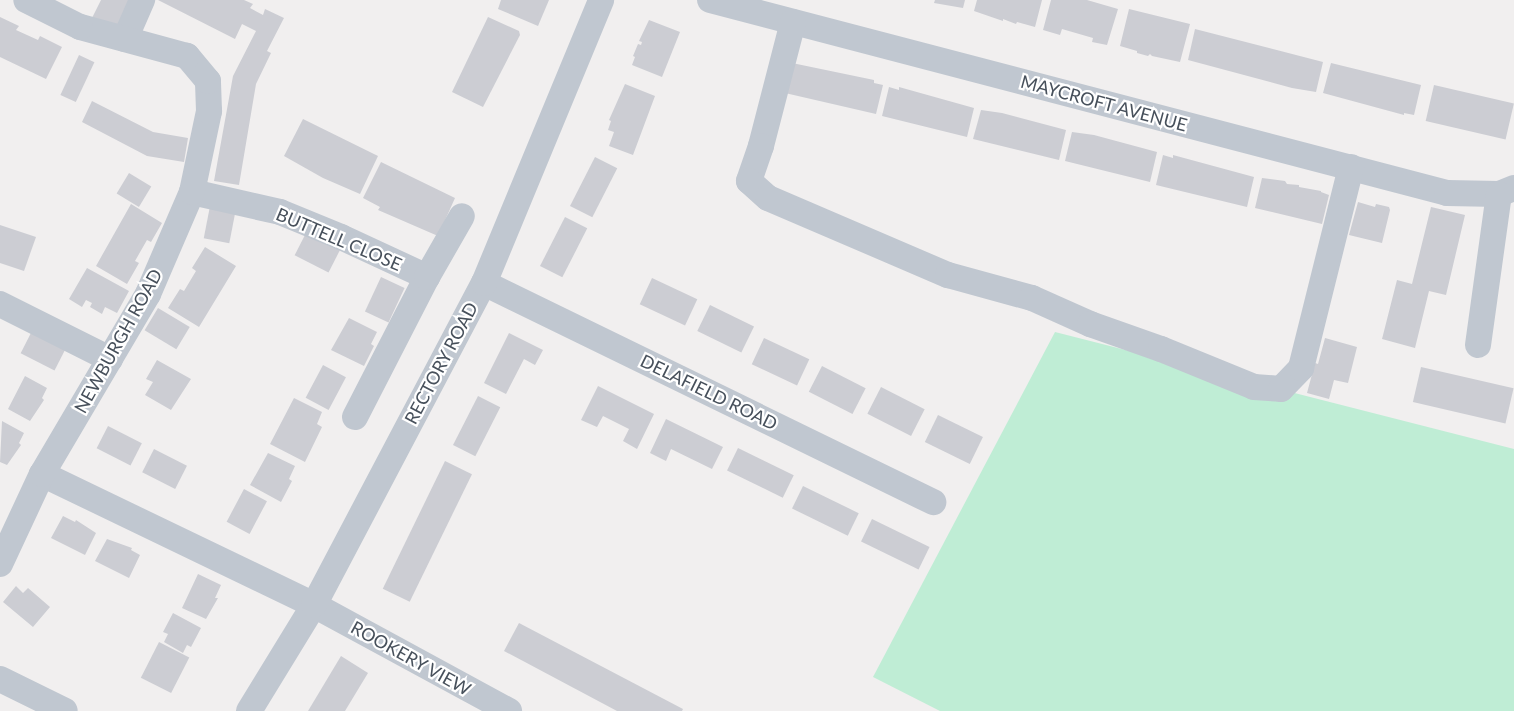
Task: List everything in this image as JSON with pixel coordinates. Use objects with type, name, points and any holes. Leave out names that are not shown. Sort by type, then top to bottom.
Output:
[{"type":"street","name":"NEWBURGH ROAD","points":[[0,564],[42,474],[148,294],[192,192],[209,111],[208,81],[187,56],[80,27],[26,0]]},
{"type":"street","points":[[125,39],[142,0]]},
{"type":"street","name":"RECTORY ROAD","points":[[249,711],[314,605],[484,283],[601,0]]},
{"type":"street","name":"MAYCROFT AVENUE","points":[[710,0],[1447,192],[1507,191]]},
{"type":"street","points":[[792,22],[761,146],[749,180],[768,198],[948,275],[1032,298],[1090,324],[1161,349],[1254,387],[1281,389],[1301,368],[1351,167]]},
{"type":"street","points":[[1478,345],[1507,191]]},
{"type":"street","name":"BUTTELL CLOSE","points":[[192,192],[280,212],[341,237],[427,277]]},
{"type":"street","points":[[355,417],[427,277],[462,216]]},
{"type":"street","name":"DELAFIELD ROAD","points":[[484,283],[933,502]]},
{"type":"street","points":[[0,304],[110,359]]},
{"type":"street","points":[[42,474],[314,605]]},
{"type":"street","name":"ROOKERY VIEW","points":[[314,605],[509,711]]},
{"type":"street","points":[[0,679],[65,711]]},
{"type":"green space","points":[[1055,332],[1514,449],[1514,711],[940,711],[873,677]]},
{"type":"building","points":[[101,0],[130,0],[116,29],[92,18]]},
{"type":"building","points":[[158,0],[244,0],[253,4],[250,8],[263,15],[265,9],[284,18],[267,51],[271,53],[256,84],[239,185],[214,181],[233,76],[256,31],[242,24],[235,39]]},
{"type":"building","points":[[501,0],[549,0],[538,26],[498,9]]},
{"type":"building","points":[[935,0],[965,0],[963,8],[934,3]]},
{"type":"building","points":[[977,0],[1042,0],[1035,27],[1017,22],[1016,24],[1003,19],[1003,21],[974,11]]},
{"type":"building","points":[[1051,0],[1087,0],[1118,9],[1107,45],[1092,42],[1093,38],[1062,29],[1060,35],[1043,30]]},
{"type":"building","points":[[1129,9],[1190,24],[1180,62],[1150,54],[1148,56],[1120,46]]},
{"type":"building","points":[[0,17],[19,26],[16,30],[38,40],[40,36],[62,47],[46,79],[0,57]]},
{"type":"building","points":[[488,17],[519,31],[520,35],[483,107],[452,92]]},
{"type":"building","points":[[649,20],[680,32],[662,77],[632,65],[635,57],[633,56],[638,44],[641,45],[642,42],[639,41]]},
{"type":"building","points":[[1195,29],[1323,62],[1316,92],[1292,88],[1188,60]]},
{"type":"building","points":[[79,55],[94,62],[76,102],[60,95]]},
{"type":"building","points":[[792,63],[874,80],[874,83],[883,85],[876,114],[785,93]]},
{"type":"building","points":[[1331,63],[1421,85],[1414,115],[1404,113],[1404,115],[1323,93]]},
{"type":"building","points":[[625,84],[655,96],[633,155],[609,146],[614,132],[608,130],[611,121],[609,120]]},
{"type":"building","points":[[1434,85],[1514,103],[1506,139],[1426,121]]},
{"type":"building","points":[[889,87],[899,90],[899,87],[974,108],[967,137],[882,116]]},
{"type":"building","points":[[92,101],[153,132],[188,138],[184,162],[147,156],[82,122]]},
{"type":"building","points":[[981,110],[1002,113],[1066,130],[1059,160],[973,139]]},
{"type":"building","points":[[303,119],[378,156],[360,194],[323,178],[284,156]]},
{"type":"building","points":[[1072,132],[1094,135],[1157,152],[1150,182],[1065,161]]},
{"type":"building","points":[[1163,155],[1173,158],[1173,155],[1254,177],[1247,207],[1156,185]]},
{"type":"building","points":[[595,157],[617,168],[592,217],[570,206]]},
{"type":"building","points":[[381,162],[455,198],[438,236],[378,210],[380,207],[363,198]]},
{"type":"building","points":[[129,173],[151,186],[139,207],[117,194]]},
{"type":"building","points":[[1262,178],[1285,181],[1287,184],[1299,185],[1299,187],[1321,191],[1329,195],[1322,224],[1255,208]]},
{"type":"building","points":[[211,201],[237,206],[229,243],[204,238]]},
{"type":"building","points":[[1358,202],[1375,207],[1376,204],[1389,207],[1390,210],[1382,243],[1349,235]]},
{"type":"building","points":[[131,204],[162,223],[151,242],[147,240],[135,261],[139,263],[127,284],[96,266]]},
{"type":"building","points":[[1431,207],[1465,215],[1446,295],[1429,291],[1415,348],[1382,339],[1397,280],[1412,284]]},
{"type":"building","points":[[565,217],[587,228],[562,277],[540,266]]},
{"type":"building","points":[[0,225],[36,237],[24,271],[0,263]]},
{"type":"building","points":[[306,233],[340,250],[329,273],[295,255]]},
{"type":"building","points":[[205,247],[236,266],[199,327],[168,308],[180,289],[184,291],[196,271],[192,268]]},
{"type":"building","points":[[87,268],[129,291],[117,313],[105,307],[102,314],[90,307],[92,303],[86,300],[82,307],[69,299]]},
{"type":"building","points":[[381,277],[405,288],[389,322],[365,311]]},
{"type":"building","points":[[652,278],[697,299],[685,325],[640,304]]},
{"type":"building","points":[[710,305],[754,326],[741,353],[697,331]]},
{"type":"building","points":[[158,308],[190,327],[176,349],[145,330]]},
{"type":"building","points":[[349,318],[377,332],[371,344],[374,346],[364,366],[331,350]]},
{"type":"building","points":[[32,331],[66,348],[55,371],[21,353]]},
{"type":"building","points":[[509,333],[543,350],[535,365],[524,359],[506,394],[484,383]]},
{"type":"building","points":[[764,338],[809,359],[797,385],[752,364]]},
{"type":"building","points":[[1325,338],[1357,347],[1348,383],[1334,380],[1329,399],[1307,393],[1315,363],[1318,364]]},
{"type":"building","points":[[157,360],[191,379],[171,410],[145,395],[153,382],[146,379]]},
{"type":"building","points":[[323,365],[346,377],[329,410],[306,398]]},
{"type":"building","points":[[822,366],[866,388],[852,414],[809,392]]},
{"type":"building","points":[[1421,367],[1514,388],[1505,423],[1413,402]]},
{"type":"building","points":[[25,376],[47,388],[42,398],[44,400],[30,421],[8,409]]},
{"type":"building","points":[[598,386],[654,414],[637,449],[623,441],[629,429],[603,416],[597,427],[581,420]]},
{"type":"building","points":[[881,387],[925,409],[911,436],[867,414]]},
{"type":"building","points":[[478,396],[500,407],[475,456],[453,445]]},
{"type":"building","points":[[294,398],[322,412],[317,424],[322,427],[305,462],[270,444]]},
{"type":"building","points":[[938,415],[983,437],[970,464],[925,442]]},
{"type":"building","points":[[666,419],[723,447],[712,469],[671,449],[666,461],[650,453]]},
{"type":"building","points":[[2,421],[24,433],[19,443],[21,445],[7,465],[0,462]]},
{"type":"building","points":[[108,426],[142,443],[131,466],[97,448]]},
{"type":"building","points":[[738,448],[794,475],[783,498],[727,470]]},
{"type":"building","points":[[154,449],[187,466],[175,489],[142,472]]},
{"type":"building","points":[[268,453],[295,466],[289,479],[292,481],[281,502],[250,485]]},
{"type":"building","points":[[445,461],[472,474],[410,602],[383,589]]},
{"type":"building","points":[[803,486],[859,513],[848,536],[792,508]]},
{"type":"building","points":[[244,489],[267,501],[250,534],[227,522]]},
{"type":"building","points":[[63,516],[75,522],[76,520],[96,533],[85,555],[51,538]]},
{"type":"building","points":[[872,519],[930,547],[919,570],[861,541]]},
{"type":"building","points":[[107,539],[132,548],[131,550],[140,555],[129,578],[95,561]]},
{"type":"building","points":[[198,574],[221,585],[215,598],[218,598],[206,619],[182,608]]},
{"type":"building","points":[[16,586],[23,593],[28,588],[50,607],[33,627],[3,602]]},
{"type":"building","points":[[173,613],[201,628],[191,647],[187,645],[183,653],[164,642],[168,634],[163,632]]},
{"type":"building","points":[[519,623],[683,709],[682,711],[617,711],[504,651]]},
{"type":"building","points":[[159,642],[189,657],[171,693],[141,678]]},
{"type":"building","points":[[341,656],[368,673],[345,711],[308,711]]}]
